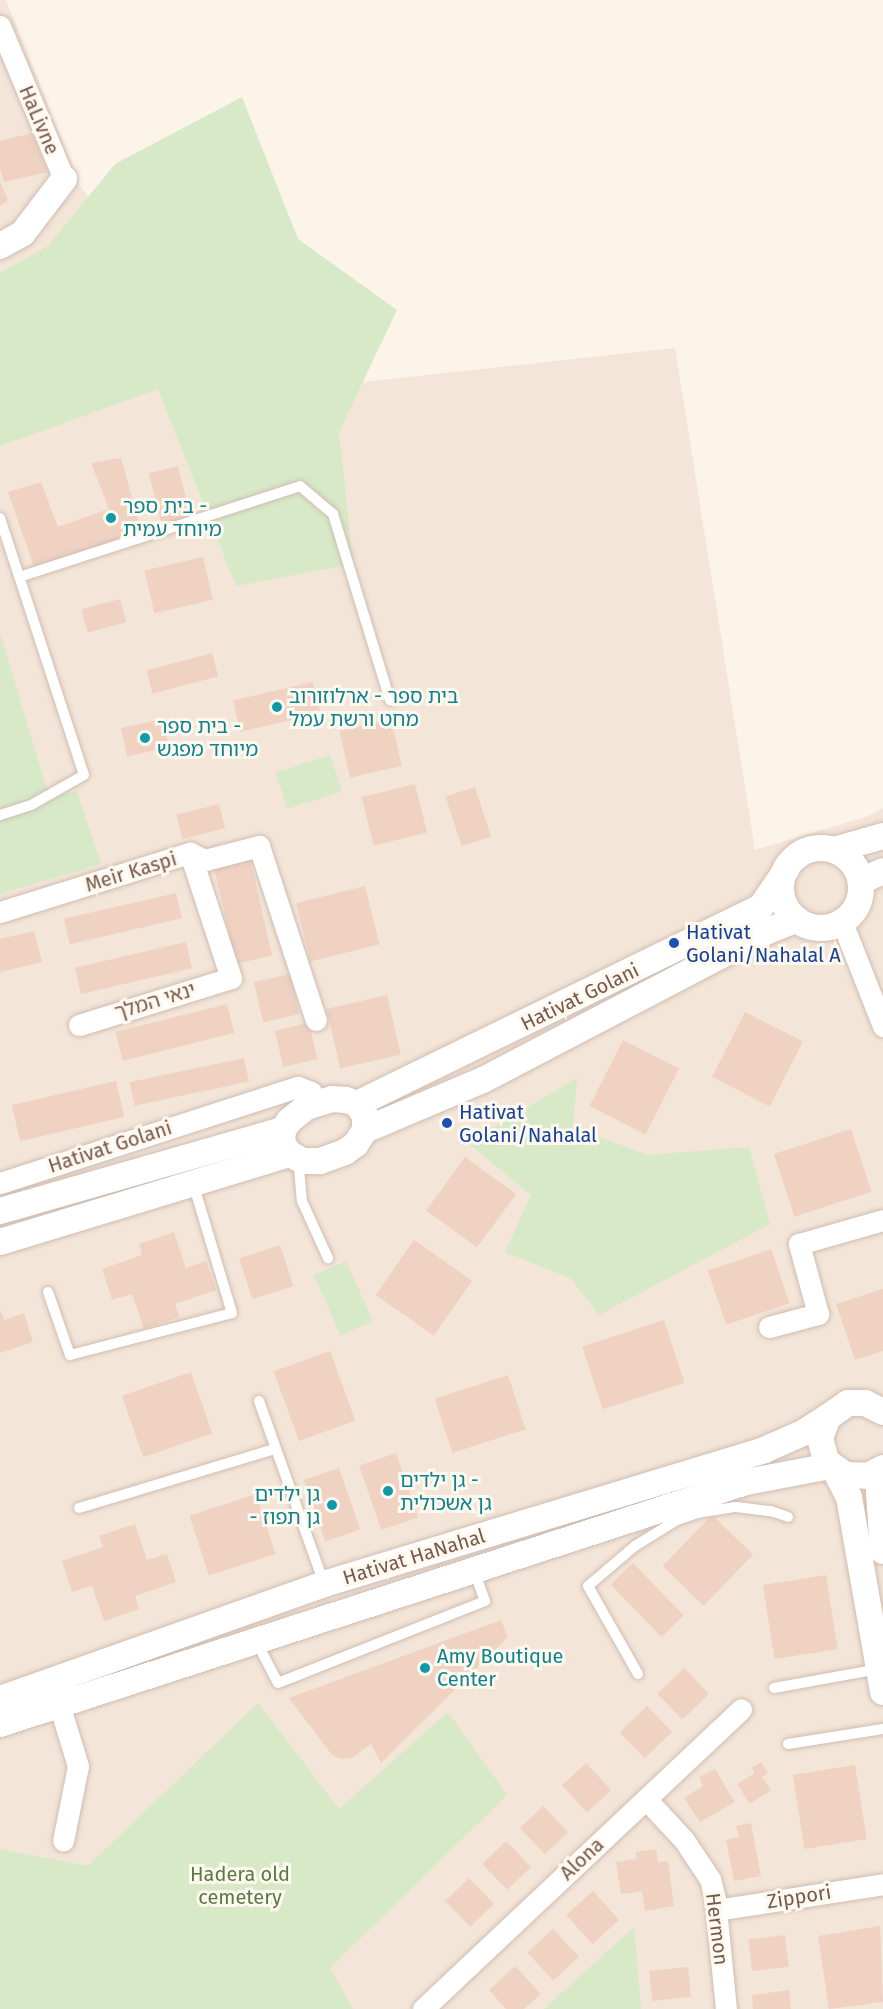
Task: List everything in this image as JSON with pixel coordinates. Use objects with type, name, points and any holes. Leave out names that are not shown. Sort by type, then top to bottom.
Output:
[{"type":"street","name":"HaLivne","points":[[0,26],[64,179]]},
{"type":"street","points":[[0,246],[23,233],[64,179]]},
{"type":"street","points":[[834,850],[872,876],[858,905],[842,922],[819,928],[797,919],[790,913],[782,888],[786,870],[801,854],[811,849],[834,850],[883,836]]},
{"type":"street","name":"Meir Kaspi","points":[[0,912],[190,853],[205,860],[259,846],[316,1020]]},
{"type":"street","points":[[79,1025],[231,978],[190,853]]},
{"type":"street","name":"Hativat Golani","points":[[357,1104],[761,907],[786,870]]},
{"type":"street","name":"Hativat Golani","points":[[364,1130],[483,1080],[797,919]]},
{"type":"street","points":[[842,922],[883,1026]]},
{"type":"street","name":"Hativat Golani","points":[[0,1183],[298,1087],[311,1092],[318,1102]]},
{"type":"street","points":[[0,1242],[193,1183],[292,1148],[320,1161],[345,1152],[356,1144],[364,1130],[365,1116],[357,1104],[346,1100],[318,1102],[295,1114],[292,1148]]},
{"type":"street","name":"Hativat Golani","points":[[0,1211],[292,1148]]},
{"type":"street","points":[[769,1327],[818,1314],[799,1244],[883,1220]]},
{"type":"street","name":"Hativat HaNahal","points":[[0,1699],[324,1584],[764,1450],[803,1433],[848,1403],[865,1403],[881,1408]]},
{"type":"street","points":[[828,1417],[820,1438],[824,1456],[851,1507],[881,1681]]},
{"type":"street","points":[[832,1468],[856,1477],[868,1476],[883,1469]]},
{"type":"street","name":"Hativat HaNahal","points":[[0,1724],[474,1570],[683,1510],[769,1476],[832,1468]]},
{"type":"street","points":[[883,1469],[879,1492],[883,1551]]},
{"type":"street","points":[[59,1704],[78,1767],[63,1841]]},
{"type":"street","name":"Alona","points":[[423,2009],[741,1709]]},
{"type":"street","name":"Hermon","points":[[646,1799],[699,1859],[710,1879],[716,1910],[726,2009]]},
{"type":"street","name":"Zippori","points":[[716,1910],[883,1884]]},
{"type":"lane","points":[[19,577],[300,486],[333,514],[390,700]]},
{"type":"lane","points":[[0,518],[84,775],[31,805],[0,815]]},
{"type":"lane","points":[[292,1148],[299,1168],[302,1201],[328,1258]]},
{"type":"lane","points":[[48,1292],[70,1355],[232,1313],[193,1183]]},
{"type":"lane","points":[[259,1401],[274,1449],[324,1584]]},
{"type":"lane","points":[[80,1508],[274,1449]]},
{"type":"lane","points":[[638,1674],[588,1586],[634,1546],[683,1510],[736,1507],[771,1511],[788,1517]]},
{"type":"lane","points":[[256,1641],[278,1683],[485,1601],[474,1570]]},
{"type":"lane","points":[[774,1688],[881,1681]]},
{"type":"lane","points":[[788,1744],[883,1729]]},
{"type":"shaded area","points":[[0,0],[6,0],[81,187],[243,395],[675,348],[755,850],[868,816],[883,808],[883,2009],[0,2009]]},
{"type":"green space","points":[[242,97],[298,239],[397,310],[339,432],[353,564],[236,586],[158,389],[0,446],[0,273],[48,246],[115,164]]},
{"type":"green space","points":[[0,632],[49,797],[77,791],[101,864],[0,894]]},
{"type":"green space","points":[[330,755],[342,791],[288,809],[276,773]]},
{"type":"green space","points":[[577,1078],[573,1127],[647,1155],[749,1147],[770,1224],[599,1315],[570,1278],[505,1252],[531,1195],[468,1143]]},
{"type":"green space","points":[[346,1261],[373,1321],[341,1336],[314,1275]]},
{"type":"green space","name":"Hadera old cemetery","points":[[258,1703],[339,1809],[448,1712],[507,1795],[330,1968],[353,2009],[0,2009],[0,1849],[88,1866]]},
{"type":"green space","points":[[634,1927],[641,2009],[544,2009]]},
{"type":"building","points":[[32,133],[48,172],[4,182],[0,169],[0,141]]},
{"type":"building","points":[[0,181],[8,200],[0,206]]},
{"type":"building","name":"בית ספר - מיוחד עמית","points":[[121,458],[142,533],[34,567],[8,492],[41,482],[58,527],[109,509],[91,463]]},
{"type":"building","points":[[178,466],[191,518],[162,526],[149,473]]},
{"type":"building","points":[[203,557],[213,600],[154,613],[145,570]]},
{"type":"building","points":[[120,599],[126,622],[88,633],[81,609]]},
{"type":"building","points":[[212,653],[218,676],[153,694],[146,671]]},
{"type":"building","name":"בית ספר - ארלוזורוב מחט ורשת עמל","points":[[313,682],[320,713],[240,732],[233,700]]},
{"type":"building","name":"בית ספר - מיוחד מפגש","points":[[163,719],[169,747],[127,756],[121,728]]},
{"type":"building","points":[[391,719],[402,766],[350,778],[339,731]]},
{"type":"building","points":[[415,784],[427,833],[374,846],[362,797]]},
{"type":"building","points":[[475,787],[491,836],[462,846],[446,797]]},
{"type":"building","points":[[219,804],[225,828],[182,839],[176,815]]},
{"type":"building","points":[[250,859],[272,955],[236,964],[214,867]]},
{"type":"building","points":[[365,886],[380,944],[311,961],[296,903]]},
{"type":"building","points":[[176,893],[182,918],[70,944],[64,919]]},
{"type":"building","points":[[34,931],[42,962],[0,972],[0,939]]},
{"type":"building","points":[[186,942],[192,968],[81,994],[75,968]]},
{"type":"building","points":[[290,974],[299,1014],[263,1022],[254,982]]},
{"type":"building","points":[[387,995],[401,1054],[340,1068],[327,1009]]},
{"type":"building","points":[[227,1004],[234,1033],[123,1061],[115,1032]]},
{"type":"building","points":[[745,1012],[803,1042],[770,1107],[712,1077]]},
{"type":"building","points":[[309,1023],[317,1059],[283,1067],[275,1031]]},
{"type":"building","points":[[623,1040],[679,1069],[646,1135],[589,1106]]},
{"type":"building","points":[[244,1058],[249,1081],[135,1106],[130,1082]]},
{"type":"building","points":[[116,1081],[124,1117],[20,1141],[12,1105]]},
{"type":"building","points":[[851,1129],[871,1192],[794,1217],[774,1154]]},
{"type":"building","points":[[465,1157],[516,1194],[477,1247],[426,1210]]},
{"type":"building","points":[[174,1232],[186,1268],[206,1261],[216,1290],[175,1304],[179,1317],[144,1329],[132,1294],[112,1300],[102,1269],[142,1255],[139,1244]]},
{"type":"building","points":[[414,1240],[472,1281],[434,1336],[376,1295]]},
{"type":"building","points":[[280,1245],[293,1286],[252,1299],[239,1258]]},
{"type":"building","points":[[771,1249],[790,1303],[726,1325],[708,1271]]},
{"type":"building","points":[[883,1289],[883,1351],[855,1360],[836,1304]]},
{"type":"building","points":[[0,1310],[4,1320],[24,1313],[33,1342],[0,1353]]},
{"type":"building","points":[[664,1320],[684,1383],[603,1409],[582,1347]]},
{"type":"building","points":[[330,1351],[355,1421],[299,1441],[274,1372]]},
{"type":"building","points":[[191,1372],[212,1433],[143,1457],[122,1396]]},
{"type":"building","points":[[508,1375],[526,1429],[452,1453],[435,1399]]},
{"type":"building","name":"גן ילדים - גן אשכולית","points":[[396,1453],[418,1517],[381,1530],[359,1466]]},
{"type":"building","name":"גן ילדים - גן תפוז","points":[[339,1468],[360,1529],[325,1542],[304,1480]]},
{"type":"building","points":[[256,1494],[275,1554],[209,1576],[189,1516]]},
{"type":"building","points":[[712,1515],[753,1555],[704,1606],[663,1566]]},
{"type":"building","points":[[135,1524],[147,1560],[167,1554],[176,1582],[135,1596],[139,1609],[104,1621],[92,1586],[72,1592],[62,1561],[103,1547],[99,1536]]},
{"type":"building","points":[[633,1563],[684,1616],[661,1637],[611,1585]]},
{"type":"building","points":[[826,1575],[838,1649],[775,1659],[763,1585]]},
{"type":"building","name":"Amy Boutique Center","points":[[501,1620],[508,1637],[381,1763],[371,1744],[352,1758],[341,1759],[332,1755],[289,1698]]},
{"type":"building","points":[[684,1668],[709,1694],[682,1720],[657,1694]]},
{"type":"building","points":[[647,1706],[672,1732],[645,1758],[620,1732]]},
{"type":"building","points":[[761,1762],[768,1773],[762,1777],[771,1790],[750,1804],[737,1784],[755,1773],[752,1768]]},
{"type":"building","points":[[586,1763],[611,1790],[587,1813],[562,1786]]},
{"type":"building","points":[[855,1765],[867,1839],[805,1849],[793,1775]]},
{"type":"building","points":[[715,1769],[735,1802],[700,1822],[684,1798],[703,1786],[699,1777]]},
{"type":"building","points":[[543,1806],[568,1832],[545,1854],[520,1828]]},
{"type":"building","points":[[751,1823],[761,1876],[734,1881],[726,1840],[739,1837],[736,1826]]},
{"type":"building","points":[[506,1841],[531,1867],[507,1890],[482,1864]]},
{"type":"building","points":[[656,1849],[658,1862],[668,1861],[674,1906],[645,1911],[642,1891],[621,1894],[616,1862],[637,1859],[636,1852]]},
{"type":"building","points":[[469,1878],[494,1904],[470,1927],[445,1901]]},
{"type":"building","points":[[593,1891],[619,1920],[592,1944],[566,1915]]},
{"type":"building","points":[[880,1926],[883,2002],[829,2009],[818,1936]]},
{"type":"building","points":[[553,1929],[579,1957],[553,1981],[527,1953]]},
{"type":"building","points":[[785,1935],[789,1967],[752,1971],[748,1940]]},
{"type":"building","points":[[515,1966],[541,1994],[524,2009],[506,2009],[489,1990]]},
{"type":"building","points":[[688,1967],[691,1997],[652,2001],[649,1971]]},
{"type":"building","points":[[789,1990],[791,2009],[753,2009],[752,1995]]},
{"type":"place","name":"בית ספר - מיוחד עמית","points":[[111,518]]},
{"type":"place","name":"בית ספר - ארלוזורוב מחט ורשת עמל","points":[[277,707]]},
{"type":"place","name":"בית ספר - מיוחד מפגש","points":[[145,738]]},
{"type":"place","name":"Hativat Golani/Nahalal A","points":[[674,943]]},
{"type":"place","name":"Hativat Golani/Nahalal","points":[[447,1123]]},
{"type":"place","name":"גן ילדים - גן אשכולית","points":[[388,1491]]},
{"type":"place","name":"גן ילדים - גן תפוז","points":[[332,1505]]},
{"type":"place","name":"Amy Boutique Center","points":[[425,1668]]}]
